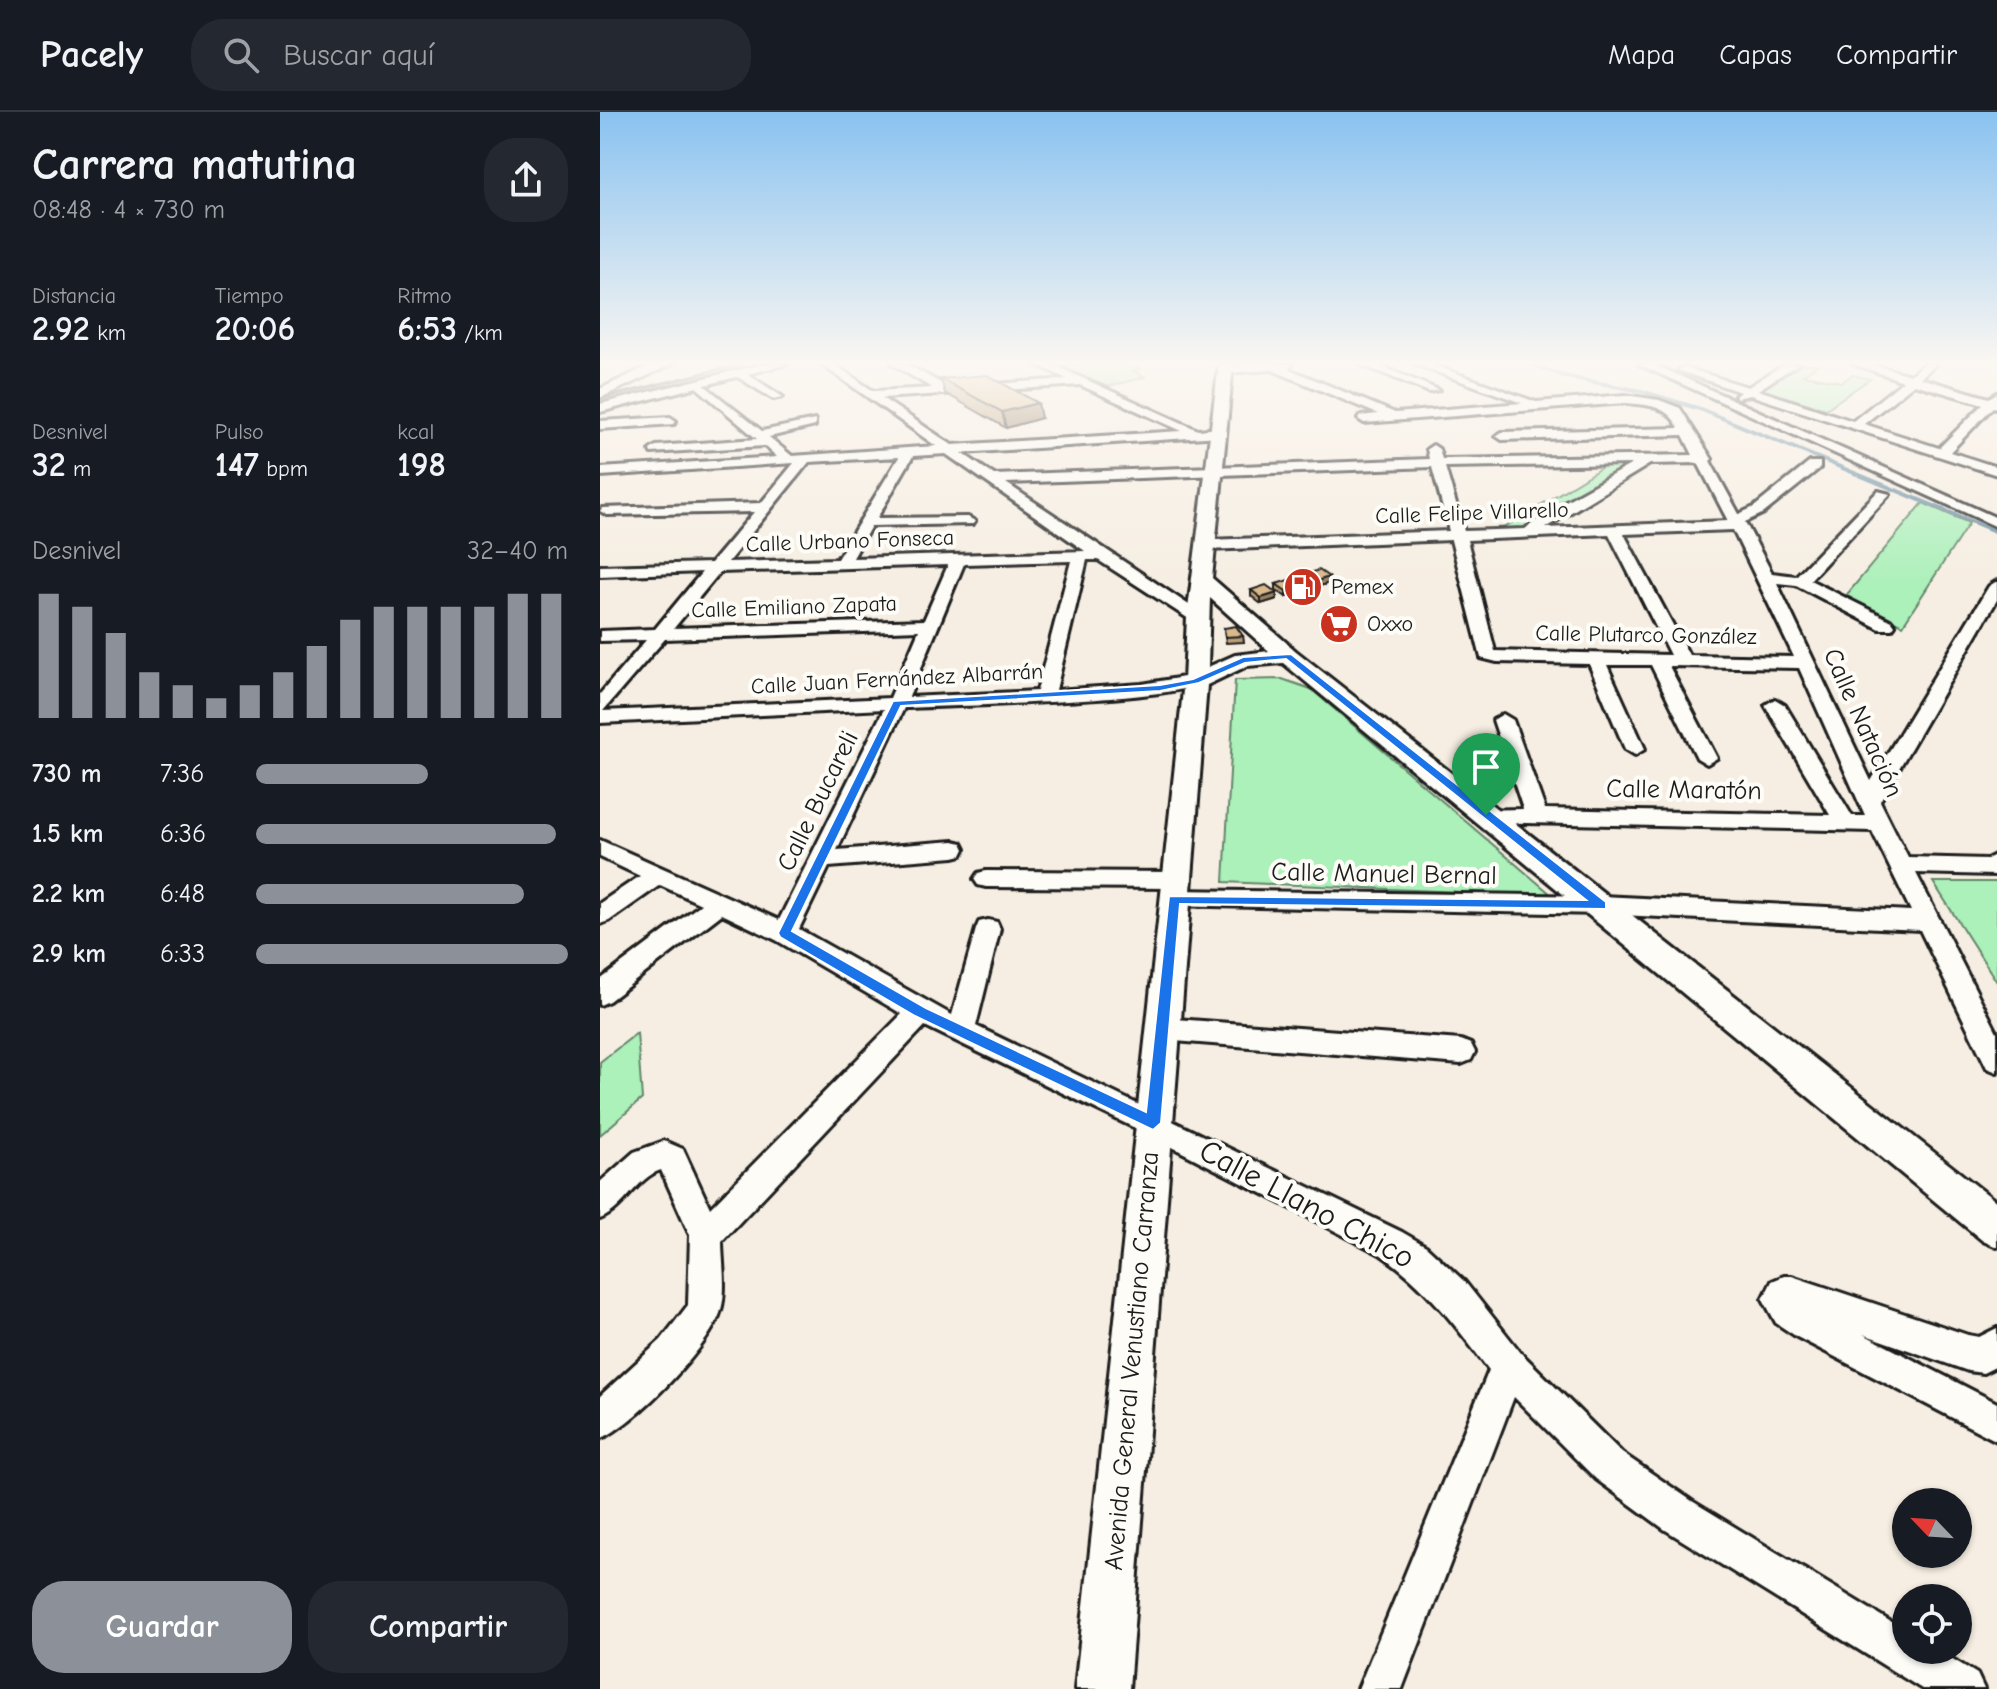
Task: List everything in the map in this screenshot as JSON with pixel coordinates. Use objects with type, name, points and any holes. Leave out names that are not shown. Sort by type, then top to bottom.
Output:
[{"type":"main road","name":"Avenida General Venustiano Carranza","points":[[1102,1689],[1203,581],[1219,438]]},
{"type":"main road","points":[[1203,581],[1288,656],[1997,1227]]},
{"type":"main road","points":[[1196,681],[1243,660],[1288,656]]},
{"type":"street","points":[[656,450],[764,438],[788,459]]},
{"type":"street","points":[[933,438],[1101,555],[1203,581]]},
{"type":"street","points":[[600,472],[1122,438]]},
{"type":"street","name":"Calle Natación","points":[[1693,438],[1766,577],[1880,824],[1997,1060]]},
{"type":"street","points":[[1802,438],[1997,523]]},
{"type":"street","points":[[1894,438],[1997,471]]},
{"type":"street","points":[[1941,453],[1957,438]]},
{"type":"street","points":[[842,563],[909,451]]},
{"type":"street","points":[[991,479],[1435,456],[1705,459]]},
{"type":"street","points":[[1435,456],[1458,536]]},
{"type":"street","points":[[600,706],[806,458]]},
{"type":"street","points":[[1530,532],[1558,511],[1647,460]]},
{"type":"street","points":[[1738,522],[1759,510],[1815,465]]},
{"type":"street","points":[[1800,581],[1883,494]]},
{"type":"street","points":[[607,511],[768,507]]},
{"type":"street","points":[[868,522],[968,521]]},
{"type":"street","name":"Calle Felipe Villarello","points":[[1203,581],[1458,536],[1738,522]]},
{"type":"street","points":[[1614,530],[1681,658]]},
{"type":"street","name":"Calle Plutarco González","points":[[1458,536],[1485,652],[1497,657],[1681,658],[1808,663]]},
{"type":"street","name":"Calle Urbano Fonseca","points":[[600,571],[1101,555]]},
{"type":"street","points":[[1045,696],[1080,556]]},
{"type":"street","name":"Calle Bucareli","points":[[785,933],[897,703],[958,560]]},
{"type":"street","points":[[1766,577],[1800,581],[1886,625]]},
{"type":"street","points":[[1871,799],[1997,586]]},
{"type":"street","name":"Calle Emiliano Zapata","points":[[600,636],[929,625]]},
{"type":"street","points":[[1595,657],[1635,749]]},
{"type":"street","points":[[1656,658],[1707,758]]},
{"type":"street","name":"Calle Juan Fernández Albarrán","points":[[600,717],[1045,696],[1151,689],[1196,681]]},
{"type":"street","points":[[1775,705],[1844,821]]},
{"type":"street","points":[[1503,720],[1536,815]]},
{"type":"street","name":"Calle Maratón","points":[[1486,815],[1880,824]]},
{"type":"street","name":"Calle Llano Chico","points":[[600,848],[785,933],[921,1012],[1153,1123],[1414,1258],[1453,1294],[1508,1366],[1578,1438],[1640,1489],[1962,1689]]},
{"type":"street","points":[[822,859],[954,849]]},
{"type":"street","points":[[1900,865],[1996,865]]},
{"type":"street","points":[[600,915],[659,874]]},
{"type":"street","name":"Calle Manuel Bernal","points":[[986,879],[1928,921]]},
{"type":"street","points":[[600,994],[721,902]]},
{"type":"street","points":[[961,1032],[988,929]]},
{"type":"street","points":[[706,1235],[921,1012]]},
{"type":"street","points":[[1162,1029],[1461,1052]]},
{"type":"street","points":[[600,1204],[647,1160],[657,1154],[665,1154],[672,1159],[706,1235],[705,1308],[700,1319],[679,1344],[600,1421]]},
{"type":"street","points":[[1997,1345],[1983,1355],[1968,1353],[1792,1293],[1781,1295],[1783,1307],[1809,1325],[1997,1423]]},
{"type":"street","points":[[1380,1689],[1508,1366]]},
{"type":"green space","points":[[1630,464],[1525,529],[1500,530],[1604,466]]},
{"type":"green space","points":[[1923,503],[1969,523],[1903,625],[1843,599]]},
{"type":"green space","points":[[1282,679],[1311,689],[1553,896],[1224,882],[1235,680]]},
{"type":"green space","points":[[1933,882],[1997,882],[1997,982]]},
{"type":"green space","points":[[637,1033],[642,1099],[600,1135],[600,1062]]},
{"type":"building","points":[[1319,570],[1329,577],[1286,591],[1276,584]]},
{"type":"building","points":[[1266,585],[1277,593],[1261,598],[1251,590]]},
{"type":"building","points":[[1236,626],[1243,636],[1225,637],[1224,628]]},
{"type":"waterway","points":[[1769,438],[1997,532]]},
{"type":"place","name":"Pemex","points":[[1303,587]]},
{"type":"place","name":"Oxxo","points":[[1339,624]]},
{"type":"route","points":[[1288,656],[1486,815],[1601,905],[1174,899],[1153,1123],[921,1012],[785,933],[897,703],[1160,688],[1196,681],[1212,671],[1243,660],[1288,656]]}]
